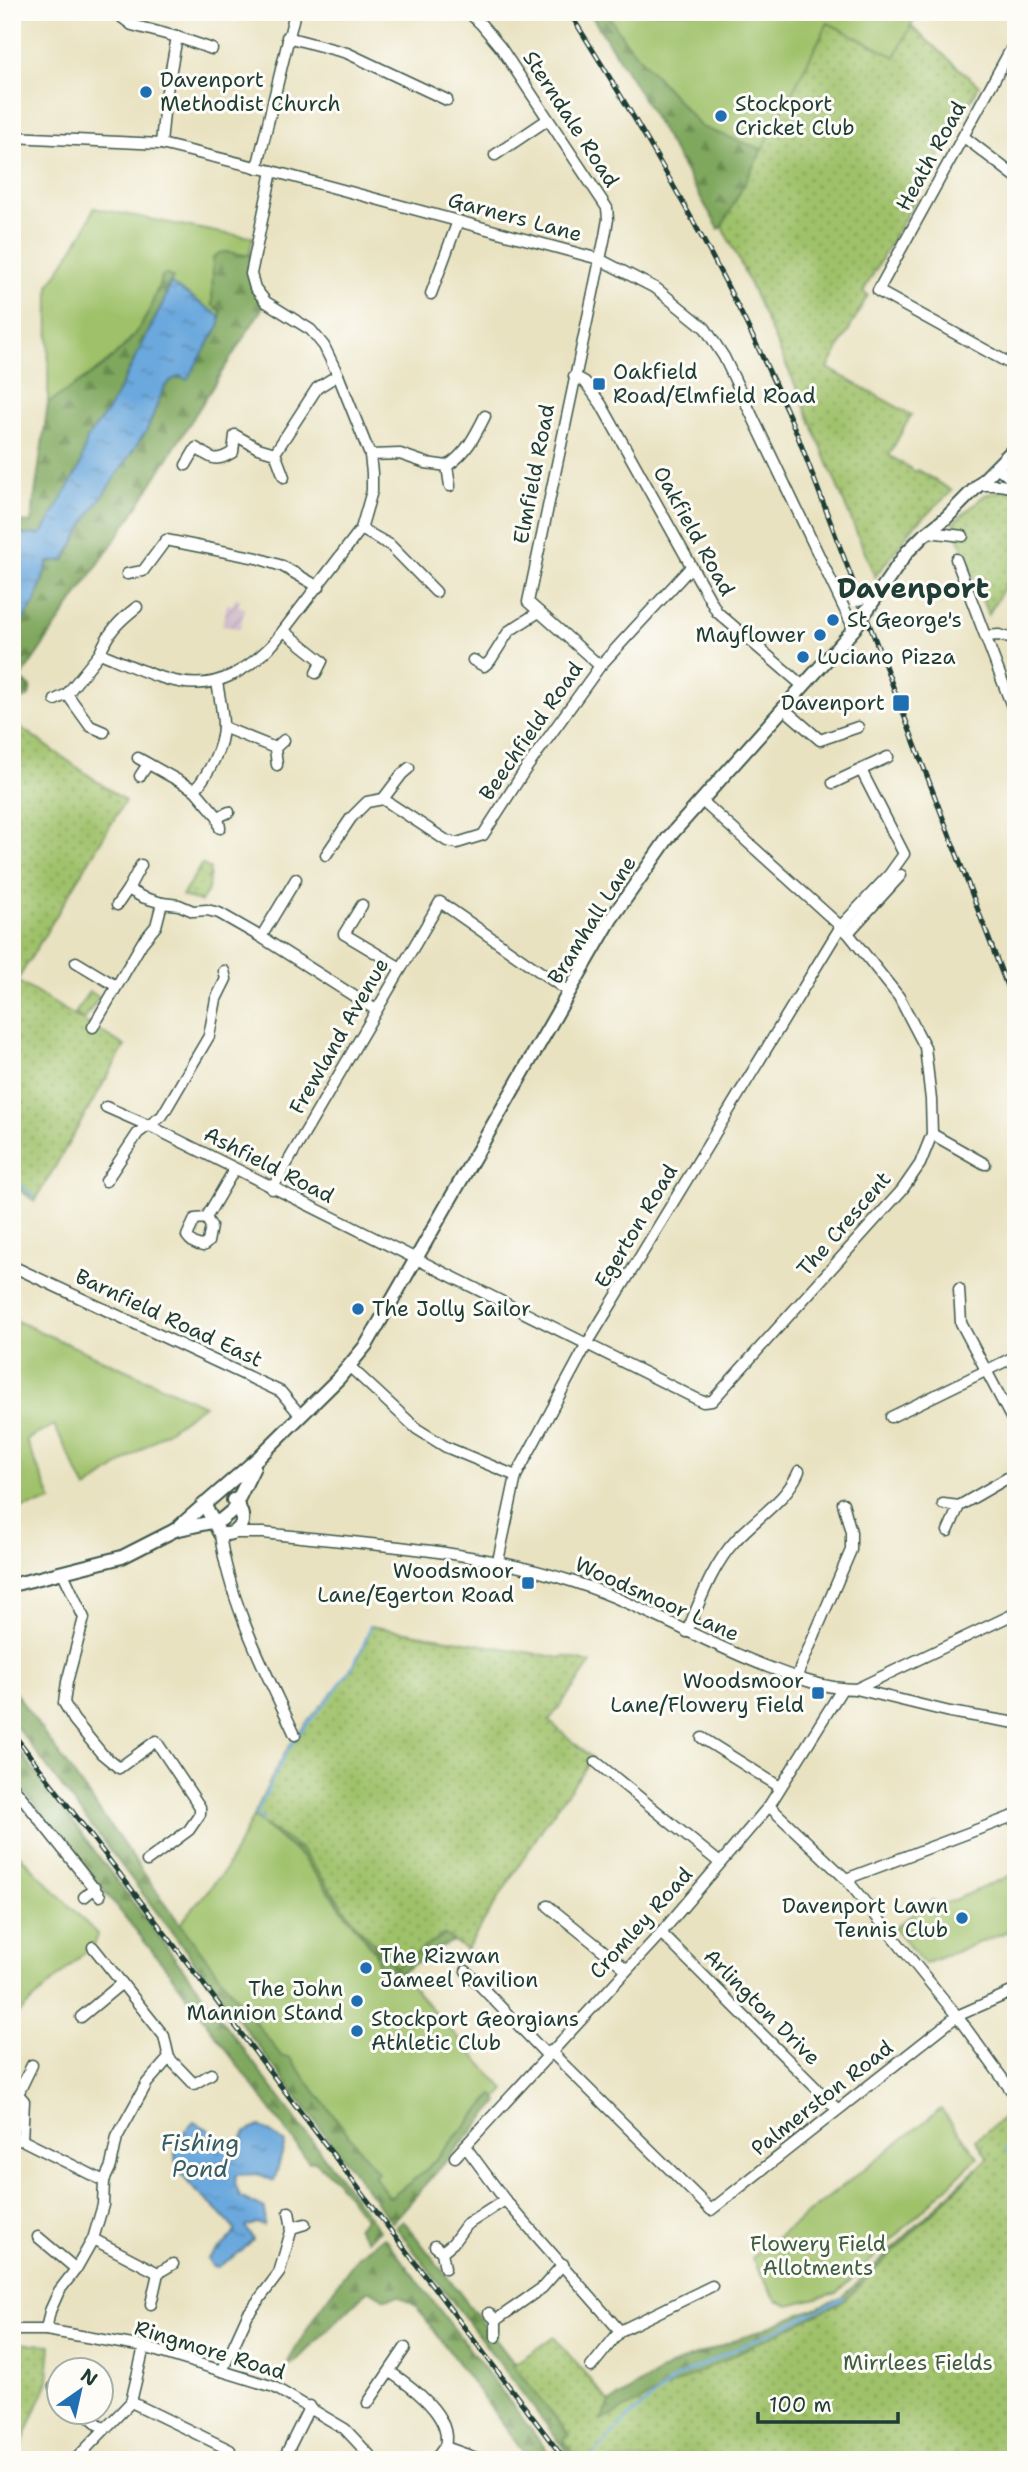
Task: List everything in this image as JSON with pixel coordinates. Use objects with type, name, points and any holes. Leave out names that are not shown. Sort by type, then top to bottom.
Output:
[{"type":"main road","name":"Bramhall Lane","points":[[12,1585],[122,1557],[175,1530],[259,1457],[349,1366],[368,1344],[611,919],[661,845],[854,629],[907,552],[946,518],[1016,447]]},
{"type":"main road","name":"Bramhall Lane","points":[[175,1530],[214,1522],[228,1516],[259,1457]]},
{"type":"main road","points":[[204,1504],[220,1534],[236,1533],[242,1516],[236,1502],[225,1495],[217,1494]]},
{"type":"street","points":[[120,12],[120,16],[132,25],[212,49]]},
{"type":"street","points":[[257,168],[295,12]]},
{"type":"street","name":"Sterndale Road","points":[[468,12],[501,48],[607,208],[608,219],[599,259]]},
{"type":"street","points":[[161,144],[165,102],[177,37]]},
{"type":"street","points":[[287,37],[347,53],[447,100]]},
{"type":"street","name":"Heath Road","points":[[1016,40],[878,291],[1016,367]]},
{"type":"street","points":[[495,155],[547,120]]},
{"type":"street","name":"Garners Lane","points":[[12,137],[161,144],[599,259],[657,289],[705,328],[724,357],[854,629]]},
{"type":"street","points":[[964,137],[1016,177]]},
{"type":"street","points":[[100,653],[179,684],[217,682],[237,674],[257,660],[284,631],[361,529],[372,491],[370,455],[338,375],[324,346],[311,330],[266,302],[255,288],[251,274],[272,171]]},
{"type":"street","points":[[431,294],[458,221]]},
{"type":"street","name":"Elmfield Road","points":[[539,612],[528,602],[599,259]]},
{"type":"street","points":[[275,453],[317,388],[338,375]]},
{"type":"street","name":"Oakfield Road","points":[[574,376],[585,382],[601,404],[717,612],[803,686]]},
{"type":"street","points":[[370,455],[400,454],[426,463],[447,466],[459,458],[472,441],[485,416]]},
{"type":"street","points":[[186,465],[196,449],[210,458],[223,459],[233,452],[235,435],[258,448],[275,453]]},
{"type":"street","points":[[275,453],[284,477]]},
{"type":"street","points":[[1002,463],[1016,472]]},
{"type":"street","points":[[1002,463],[1016,486]]},
{"type":"street","points":[[447,466],[450,486]]},
{"type":"street","points":[[979,485],[1016,486]]},
{"type":"street","points":[[361,529],[390,545],[436,592]]},
{"type":"street","points":[[928,532],[963,536]]},
{"type":"street","points":[[127,574],[143,571],[166,540],[257,558],[282,566],[319,587]]},
{"type":"street","points":[[957,559],[1016,717]]},
{"type":"street","name":"Beechfield Road","points":[[383,799],[447,841],[457,843],[483,835],[524,771],[600,666],[691,566]]},
{"type":"street","points":[[834,587],[845,597],[855,601],[875,596]]},
{"type":"street","points":[[55,700],[67,694],[100,653],[107,634],[136,607]]},
{"type":"street","points":[[473,660],[484,666],[509,631],[539,612],[600,666]]},
{"type":"street","points":[[284,631],[322,661],[316,673]]},
{"type":"street","points":[[986,636],[999,635],[1016,640]]},
{"type":"street","points":[[195,790],[208,771],[220,743],[223,727],[217,682]]},
{"type":"street","points":[[67,694],[90,726],[104,732]]},
{"type":"street","points":[[783,708],[820,740],[858,727]]},
{"type":"street","points":[[223,727],[275,748]]},
{"type":"street","points":[[275,748],[284,740]]},
{"type":"street","points":[[275,748],[277,765]]},
{"type":"street","points":[[832,783],[888,757]]},
{"type":"street","points":[[138,758],[195,790],[218,817],[220,828]]},
{"type":"street","points":[[140,776],[148,764]]},
{"type":"street","points":[[326,855],[351,818],[367,802],[383,799],[409,768]]},
{"type":"street","points":[[844,930],[904,854],[861,770]]},
{"type":"street","name":"The Crescent","points":[[415,1258],[703,1402],[712,1401],[901,1192],[920,1164],[932,1134],[925,1047],[899,997],[844,930],[701,800]]},
{"type":"street","points":[[218,817],[229,812]]},
{"type":"street","points":[[117,905],[141,865]]},
{"type":"street","points":[[844,930],[901,875]]},
{"type":"street","points":[[261,937],[296,878]]},
{"type":"street","points":[[128,889],[162,903],[179,905],[193,911],[219,913],[376,1010]]},
{"type":"street","name":"Frewland Avenue","points":[[272,1189],[440,902],[569,992]]},
{"type":"street","points":[[93,1027],[142,943],[156,926],[162,903]]},
{"type":"street","points":[[362,905],[344,934],[401,968]]},
{"type":"street","name":"Egerton Road","points":[[498,1560],[516,1476],[587,1345],[844,930]]},
{"type":"street","points":[[76,962],[116,986]]},
{"type":"street","points":[[106,1181],[138,1133],[162,1116],[209,1036],[216,999],[226,979],[224,971]]},
{"type":"street","name":"Ashfield Road","points":[[107,1107],[415,1258]]},
{"type":"street","points":[[932,1134],[985,1164]]},
{"type":"street","points":[[206,1218],[234,1170]]},
{"type":"street","name":"Barnfield Road East","points":[[12,1266],[281,1392],[300,1416]]},
{"type":"street","points":[[958,1289],[961,1323],[1016,1427]]},
{"type":"street","points":[[891,1417],[1016,1356]]},
{"type":"street","points":[[349,1366],[417,1429],[446,1447],[516,1476]]},
{"type":"street","points":[[687,1632],[719,1563],[735,1540],[794,1485],[799,1471]]},
{"type":"street","points":[[948,1531],[959,1506],[1016,1473]]},
{"type":"street","points":[[796,1678],[851,1550],[851,1532],[843,1503]]},
{"type":"street","points":[[943,1504],[959,1506]]},
{"type":"street","points":[[242,1516],[264,1533]]},
{"type":"street","name":"Woodsmoor Lane","points":[[236,1533],[264,1533],[498,1560],[574,1582],[741,1657],[796,1678],[842,1689],[856,1689],[1016,1613]]},
{"type":"street","points":[[220,1534],[230,1577],[252,1641],[295,1735]]},
{"type":"street","points":[[63,1573],[84,1619],[64,1703],[74,1720],[102,1754],[118,1768],[156,1741],[200,1807],[200,1814],[189,1830],[147,1861]]},
{"type":"street","name":"Cromley Road","points":[[455,2157],[661,1934],[769,1806],[842,1689]]},
{"type":"street","points":[[856,1689],[950,1712],[1016,1723]]},
{"type":"street","points":[[702,1738],[780,1787]]},
{"type":"street","points":[[596,1762],[720,1863]]},
{"type":"street","points":[[12,1785],[98,1892],[84,1897]]},
{"type":"street","points":[[769,1806],[846,1879],[957,2016],[1016,2096]]},
{"type":"street","points":[[846,1879],[1016,1815]]},
{"type":"street","points":[[548,1906],[626,1969]]},
{"type":"street","name":"Arlington Drive","points":[[661,1934],[837,2109]]},
{"type":"street","points":[[93,1947],[164,2036],[169,2059],[194,2084],[211,2074]]},
{"type":"street","points":[[466,1971],[549,2053]]},
{"type":"street","points":[[81,2017],[122,1983]]},
{"type":"street","name":"Palmerston Road","points":[[549,2053],[711,2210],[957,2016],[1016,1990]]},
{"type":"street","points":[[46,2330],[50,2311],[59,2291],[76,2269],[93,2239],[103,2205],[104,2181],[111,2166],[117,2137],[147,2083],[169,2059]]},
{"type":"street","points":[[32,2065],[15,2091],[23,2101],[17,2141],[104,2181]]},
{"type":"street","points":[[465,2146],[505,2200],[620,2331]]},
{"type":"street","points":[[445,2268],[439,2249],[453,2243],[466,2225],[505,2200]]},
{"type":"street","points":[[222,2371],[248,2314],[279,2273],[292,2228],[289,2212]]},
{"type":"street","points":[[292,2228],[305,2224]]},
{"type":"street","points":[[38,2237],[76,2269]]},
{"type":"street","points":[[93,2239],[158,2273]]},
{"type":"street","points":[[151,2304],[158,2273],[173,2264]]},
{"type":"street","points":[[496,2337],[493,2317],[542,2288],[563,2264]]},
{"type":"street","points":[[591,2367],[620,2331],[712,2286]]},
{"type":"street","name":"Ringmore Road","points":[[12,2330],[46,2330],[144,2347],[274,2386],[345,2429],[374,2460]]},
{"type":"street","points":[[75,2460],[131,2402],[144,2347]]},
{"type":"street","points":[[368,2403],[405,2348]]},
{"type":"street","points":[[390,2372],[427,2400],[444,2430],[444,2447],[435,2460]]},
{"type":"street","points":[[131,2402],[230,2450]]},
{"type":"street","points":[[283,2460],[310,2406]]},
{"type":"street","points":[[100,2426],[104,2429]]},
{"type":"street","points":[[444,2447],[476,2458]]},
{"type":"shaded area","points":[[235,598],[240,599],[238,606],[245,608],[240,629],[222,625],[227,604],[233,605]]},
{"type":"green space","points":[[589,12],[606,12],[626,42],[701,127],[762,149],[719,229],[631,78]]},
{"type":"green space","name":"Stockport Cricket Club","points":[[594,12],[918,12],[895,58],[828,23],[722,227]]},
{"type":"green space","points":[[828,23],[895,57],[911,26],[979,86],[863,292],[868,295],[828,368],[911,415],[889,455],[952,491],[913,527],[875,577],[798,391],[722,227]]},
{"type":"green space","points":[[94,208],[253,237],[249,256],[225,252],[213,258],[213,280],[220,316],[170,283],[173,278],[163,275],[149,311],[130,340],[105,364],[48,403],[49,286],[85,229]]},
{"type":"green space","points":[[224,252],[255,256],[251,274],[266,302],[134,512],[20,679],[31,687],[29,696],[24,699],[12,697],[12,623],[27,614],[33,606],[48,562],[65,560],[90,514],[147,430],[163,390],[170,381],[180,376],[187,379],[220,324],[221,311],[212,305],[213,258]]},
{"type":"green space","points":[[165,274],[173,278],[167,287],[164,301],[109,409],[87,439],[80,466],[42,534],[26,535],[12,531],[12,521],[31,523],[48,403],[105,364],[130,340],[149,311]]},
{"type":"green space","points":[[1000,491],[1016,493],[1016,568],[988,615],[953,523],[985,495]]},
{"type":"green space","points":[[13,722],[125,801],[17,981],[125,1046],[35,1201],[12,1184]]},
{"type":"green space","points":[[202,864],[210,869],[208,890],[201,902],[182,896]]},
{"type":"green space","points":[[89,991],[99,997],[84,1020],[75,1014]]},
{"type":"green space","points":[[12,1319],[204,1405],[86,1489],[54,1425],[26,1440],[52,1501],[19,1509],[12,1500]]},
{"type":"green space","points":[[370,1626],[562,1658],[563,1656],[591,1663],[549,1721],[592,1758],[587,1766],[547,1821],[466,1950],[444,1934],[396,1967],[360,1929],[301,1849],[253,1817],[291,1744],[357,1659]]},
{"type":"green space","points":[[12,1688],[180,1924],[282,2057],[289,2057],[378,2173],[374,2176],[390,2198],[426,2170],[493,2095],[499,2101],[392,2223],[12,1721]]},
{"type":"green space","points":[[12,1741],[379,2230],[367,2240],[357,2227],[365,2219],[336,2180],[315,2161],[309,2162],[169,1972],[12,1776]]},
{"type":"green space","name":"Stockport Georgians Athletic Club","points":[[253,1817],[301,1849],[360,1929],[505,2090],[395,2212],[180,1924],[225,1870]]},
{"type":"green space","points":[[265,1819],[278,1821],[393,1965],[445,1935],[451,1938],[452,1942],[439,1947],[388,1979],[379,1967],[375,1952],[302,1857],[261,1823]]},
{"type":"green space","points":[[12,1847],[98,1935],[95,1943],[12,2020]]},
{"type":"green space","name":"Davenport Lawn Tennis Club","points":[[1016,1873],[1016,1928],[924,1964],[894,1928],[933,1900],[938,1907]]},
{"type":"green space","name":"Mirrlees Fields","points":[[1016,2107],[1016,2460],[578,2460],[563,2440],[570,2436],[513,2365],[554,2337],[610,2403],[601,2421],[845,2300],[988,2158],[976,2140]]},
{"type":"green space","name":"Flowery Field Allotments","points":[[941,2109],[978,2157],[837,2293],[789,2305],[776,2300],[751,2258]]},
{"type":"green space","points":[[975,2169],[982,2190],[666,2460],[573,2460],[396,2227],[403,2220],[514,2363],[582,2444],[599,2425],[610,2403],[668,2367],[841,2298]]},
{"type":"green space","points":[[384,2237],[554,2460],[529,2460],[416,2306],[398,2296],[385,2299],[367,2291],[290,2365],[288,2362],[317,2312],[359,2255]]},
{"type":"green space","points":[[12,2343],[51,2345],[50,2356],[46,2356],[46,2386],[15,2460],[12,2460]]},
{"type":"water","points":[[170,283],[220,316],[220,324],[187,380],[180,376],[170,381],[163,390],[147,430],[90,514],[64,560],[48,562],[35,602],[23,620],[12,625],[12,531],[26,535],[42,534],[80,466],[87,439],[109,409],[127,375],[164,301]]},
{"type":"water","name":"Fishing Pond","points":[[194,2122],[208,2129],[231,2152],[235,2151],[246,2132],[260,2126],[285,2143],[274,2181],[259,2174],[236,2175],[235,2183],[240,2197],[265,2209],[264,2226],[257,2223],[246,2227],[253,2239],[242,2251],[218,2267],[212,2266],[208,2259],[235,2231],[186,2180],[178,2167],[175,2153],[180,2138]]},
{"type":"waterway","points":[[12,1178],[34,1197]]},
{"type":"waterway","points":[[263,1820],[256,1815],[292,1743],[350,1670],[370,1626]]},
{"type":"waterway","points":[[1006,2149],[1016,2158]]},
{"type":"waterway","points":[[590,2459],[624,2422],[677,2377],[844,2298]]},
{"type":"railway","points":[[569,12],[692,218],[773,379],[797,434],[1016,1010]]},
{"type":"railway","points":[[12,1732],[565,2460]]},
{"type":"place","name":"Davenport Methodist Church","points":[[146,92]]},
{"type":"place","name":"Stockport Cricket Club","points":[[721,116]]},
{"type":"place","name":"Oakfield Road/Elmfield Road","points":[[599,384]]},
{"type":"place","name":"St George's","points":[[833,620]]},
{"type":"place","name":"Mayflower","points":[[820,635]]},
{"type":"place","name":"Luciano Pizza","points":[[803,657]]},
{"type":"place","name":"Davenport","points":[[901,703]]},
{"type":"place","name":"The Jolly Sailor","points":[[358,1309]]},
{"type":"place","name":"Woodsmoor Lane/Egerton Road","points":[[528,1583]]},
{"type":"place","name":"Woodsmoor Lane/Flowery Field","points":[[818,1693]]},
{"type":"place","name":"Davenport Lawn Tennis Club","points":[[962,1918]]},
{"type":"place","name":"The Rizwan Jameel Pavilion","points":[[366,1968]]},
{"type":"place","name":"The John Mannion Stand","points":[[357,2001]]},
{"type":"place","name":"Stockport Georgians Athletic Club","points":[[357,2031]]},
{"type":"district","name":"Davenport","points":[[913,588]]}]
